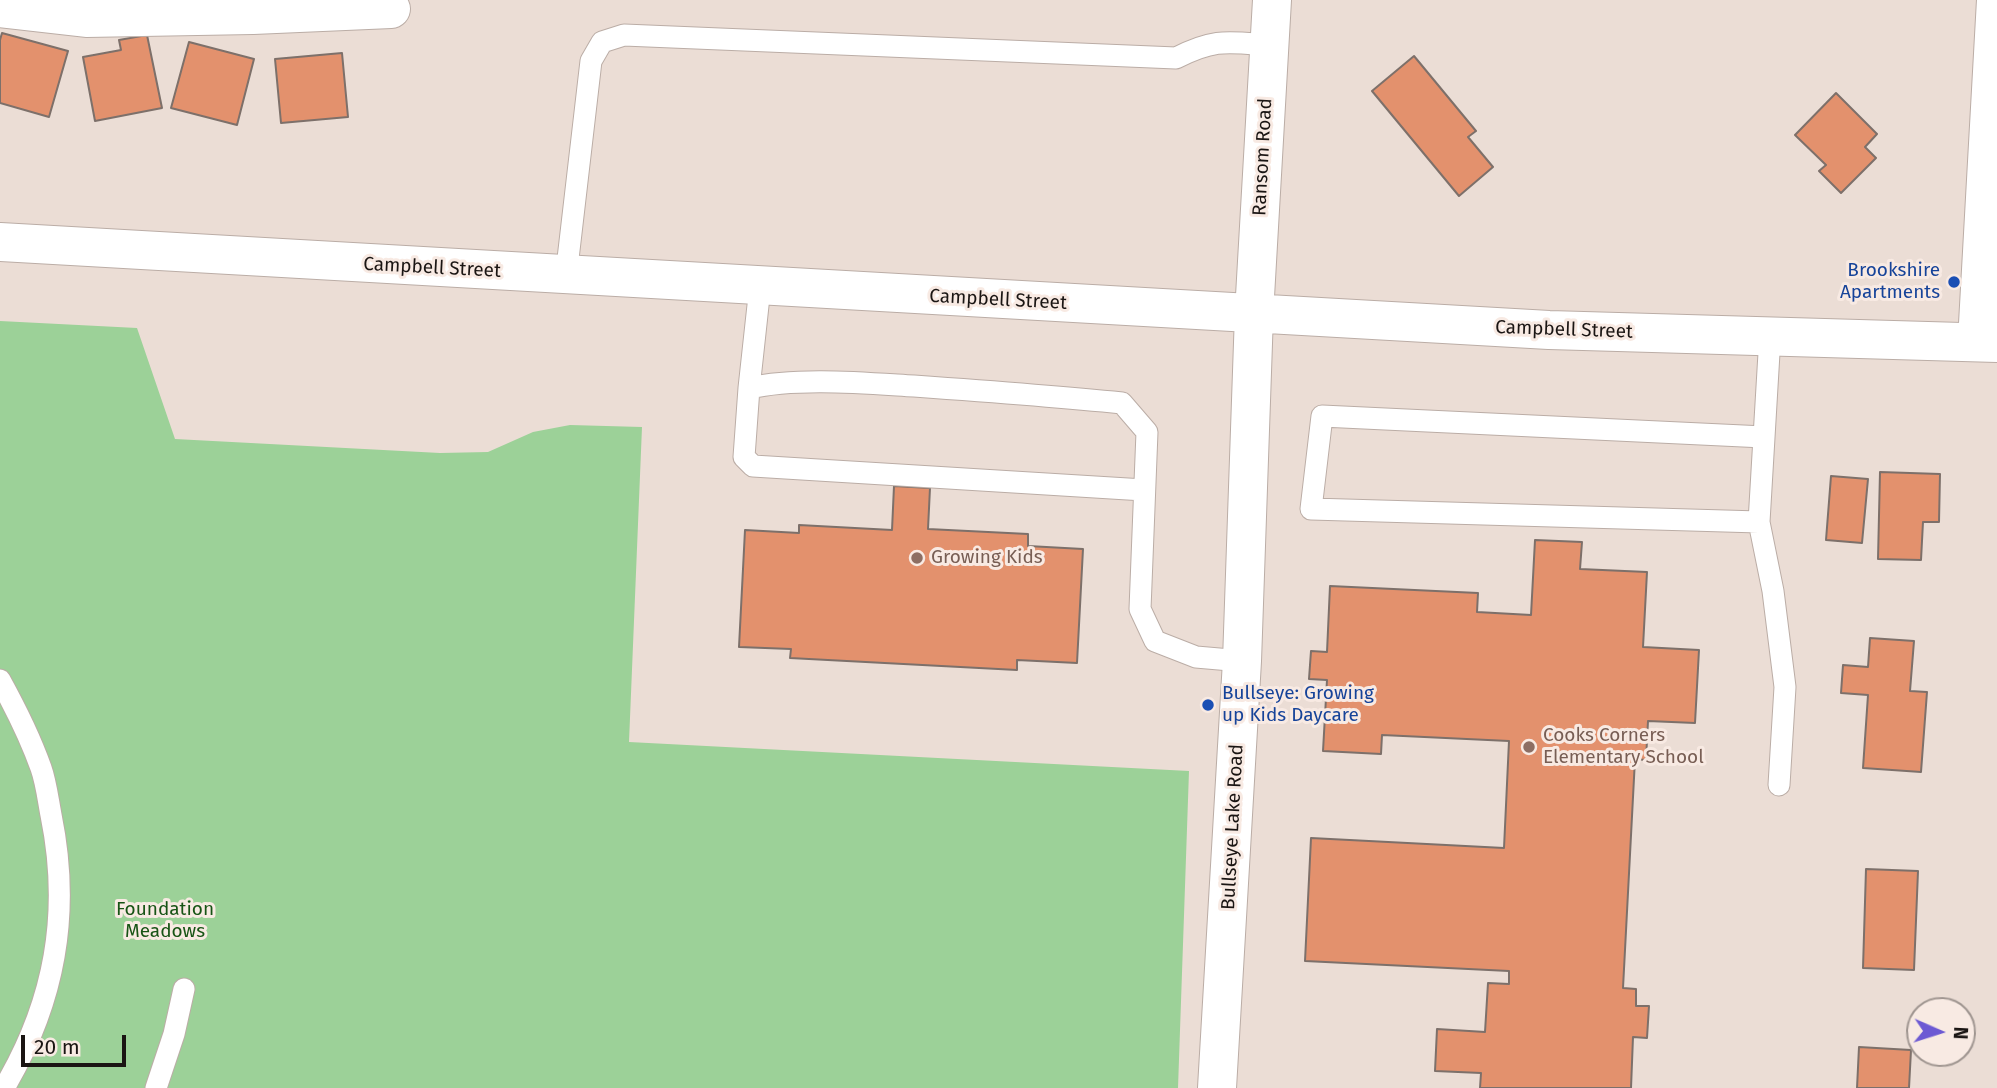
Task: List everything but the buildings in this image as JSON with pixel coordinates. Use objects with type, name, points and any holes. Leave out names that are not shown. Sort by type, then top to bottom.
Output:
[{"type":"main road","name":"Ransom Road","points":[[1254,314],[1272,0]]},
{"type":"main road","points":[[1987,342],[1996,0]]},
{"type":"main road","points":[[0,8],[86,18],[391,9]]},
{"type":"main road","name":"Campbell Street","points":[[0,242],[1549,330],[1987,342]]},
{"type":"main road","name":"Bullseye Lake Road","points":[[1217,1088],[1242,661],[1254,314]]},
{"type":"lane","points":[[566,276],[591,61],[602,42],[624,35],[1176,58],[1198,47],[1217,42],[1269,45]]},
{"type":"lane","points":[[760,287],[744,457],[753,466],[1144,484]]},
{"type":"lane","points":[[1770,336],[1759,522],[1773,591],[1785,687],[1779,785]]},
{"type":"lane","points":[[749,388],[765,385],[848,383],[1037,394],[1122,403],[1147,432],[1140,609],[1155,641],[1196,657],[1242,661]]},
{"type":"lane","points":[[1759,522],[1311,509],[1322,416],[1764,437]]},
{"type":"lane","points":[[0,680],[22,720],[42,771],[60,883],[58,941],[44,999],[22,1058],[5,1088]]},
{"type":"lane","points":[[156,1088],[174,1034],[184,989]]},
{"type":"green space","name":"Foundation Meadows","points":[[0,321],[137,328],[175,439],[440,453],[488,452],[533,432],[570,425],[642,427],[629,742],[1189,771],[1178,1088],[0,1088]]},
{"type":"place","name":"Brookshire Apartments","points":[[1954,282]]},
{"type":"place","name":"Growing Kids","points":[[917,558]]},
{"type":"place","name":"Bullseye: Growing up Kids Daycare","points":[[1208,705]]},
{"type":"place","name":"Cooks Corners Elementary School","points":[[1529,747]]}]
